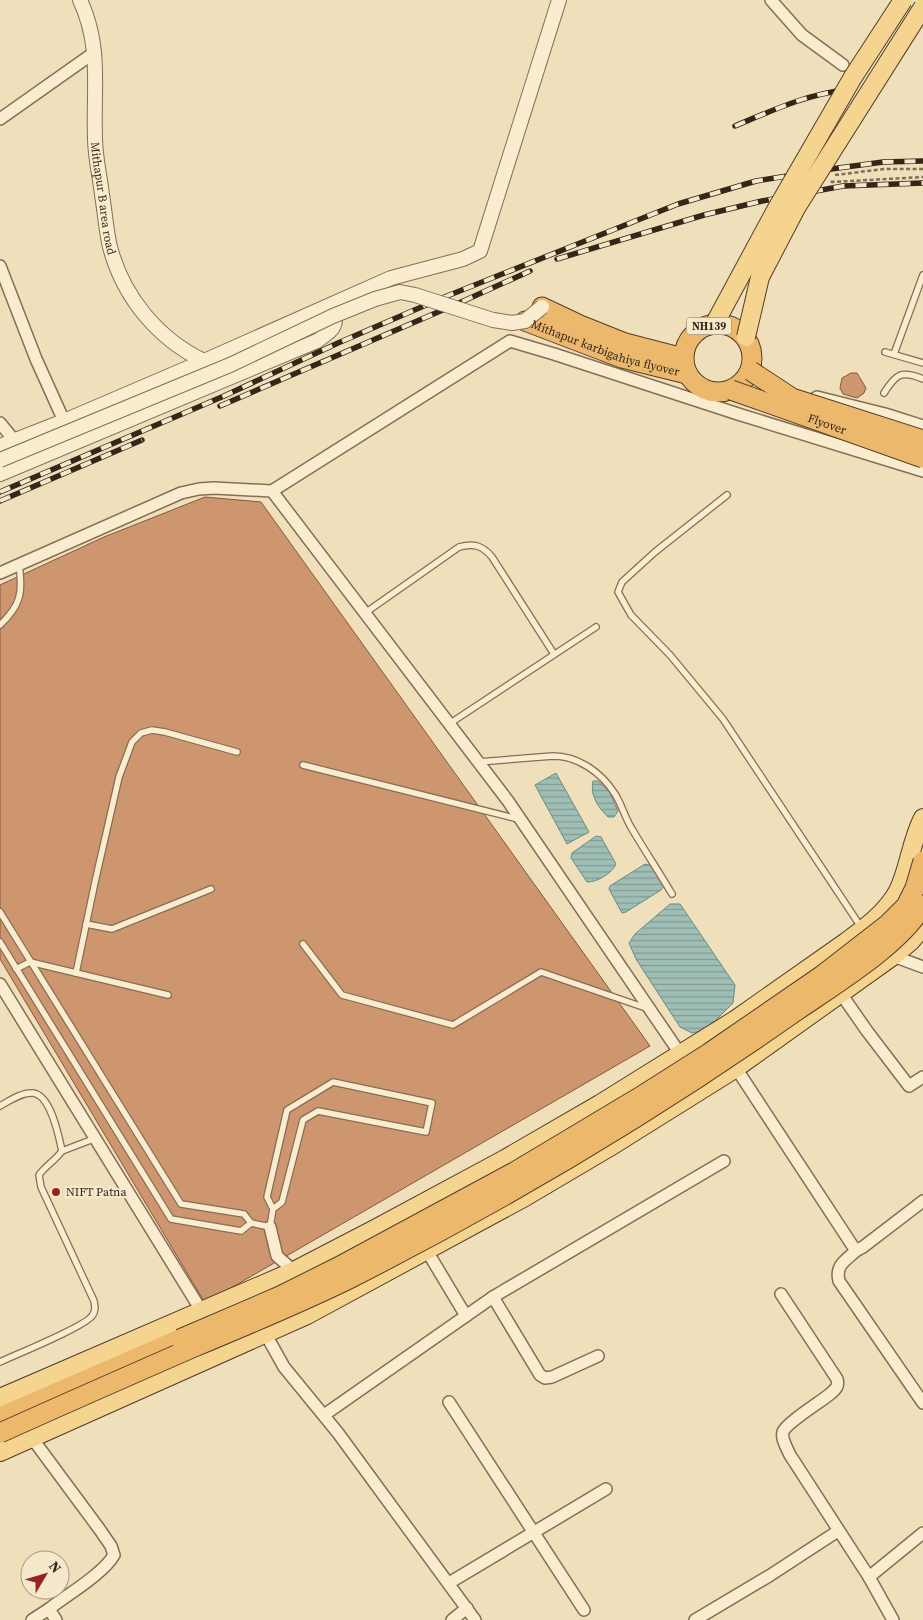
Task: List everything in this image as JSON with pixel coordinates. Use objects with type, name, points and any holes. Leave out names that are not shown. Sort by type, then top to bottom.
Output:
[{"type":"highway","name":"Mithapur karbigahiya flyover","points":[[542,307],[580,325],[685,366]]},
{"type":"highway","name":"Mithapur karbigahiya flyover","points":[[525,321],[622,358],[685,366]]},
{"type":"highway","name":"NH139","points":[[685,366],[687,341],[699,329],[715,323],[732,326],[746,337],[753,353],[751,371]]},
{"type":"highway","name":"Flyover","points":[[685,366],[697,386],[712,393],[731,390],[923,458]]},
{"type":"highway","name":"Flyover","points":[[751,371],[792,398],[923,440]]},
{"type":"highway","points":[[731,390],[742,384],[751,371]]},
{"type":"highway","points":[[0,1417],[280,1296],[338,1267],[516,1171],[638,1098],[821,976],[888,924],[906,906],[915,888],[923,860]]},
{"type":"highway","points":[[0,1433],[112,1382],[341,1283],[558,1165],[730,1058],[859,967],[896,938],[918,916],[923,905]]},
{"type":"main road","points":[[715,323],[776,210],[853,77],[903,0]]},
{"type":"main road","points":[[746,337],[760,277],[796,208],[923,7]]},
{"type":"main road","points":[[0,1398],[294,1271],[505,1159],[681,1055],[735,1020],[863,930],[886,909],[898,891],[923,818]]},
{"type":"main road","points":[[0,1452],[307,1315],[525,1197],[736,1068],[893,956],[911,941],[923,927]]},
{"type":"street","name":"Mithapur B area road","points":[[80,0],[91,29],[95,52],[97,86],[95,140],[107,229],[116,264],[133,299],[157,329],[188,354],[204,361]]},
{"type":"street","points":[[0,446],[64,421],[204,361],[392,278],[463,259],[480,251],[559,0]]},
{"type":"street","points":[[771,0],[802,34],[842,65]]},
{"type":"street","points":[[0,119],[95,52]]},
{"type":"street","points":[[0,266],[36,359],[64,421]]},
{"type":"street","points":[[0,460],[230,365],[333,316],[375,299],[400,292],[493,320],[512,323],[525,321],[542,307]]},
{"type":"street","points":[[0,474],[317,341],[331,331],[336,322],[334,304]]},
{"type":"street","points":[[0,573],[181,493],[214,488],[272,490],[510,341],[923,471]]},
{"type":"street","points":[[784,428],[817,397],[885,414],[923,426]]},
{"type":"street","points":[[0,423],[14,440]]},
{"type":"street","points":[[272,490],[520,819],[681,1055]]},
{"type":"street","points":[[863,930],[893,956],[923,967]]},
{"type":"street","points":[[817,962],[842,994],[867,1032],[909,1086],[923,1077]]},
{"type":"street","points":[[0,984],[225,1351]]},
{"type":"street","points":[[736,1068],[850,1243],[857,1250]]},
{"type":"street","points":[[324,1416],[493,1297],[724,1161]]},
{"type":"street","points":[[923,1201],[864,1247],[857,1250],[838,1268],[837,1274],[839,1281],[923,1403]]},
{"type":"street","points":[[270,1227],[277,1256],[294,1271]]},
{"type":"street","points":[[427,1251],[466,1316]]},
{"type":"street","points":[[781,1294],[837,1379],[838,1384],[830,1394],[788,1424],[783,1431],[783,1440],[790,1455],[869,1577],[893,1620]]},
{"type":"street","points":[[493,1297],[540,1375],[545,1378],[552,1377],[598,1356]]},
{"type":"street","points":[[265,1333],[284,1367],[324,1416],[475,1620]]},
{"type":"street","points":[[449,1402],[584,1610]]},
{"type":"street","points":[[32,1438],[100,1530],[111,1546],[114,1555],[110,1562],[95,1575],[32,1620]]},
{"type":"street","points":[[448,1584],[606,1489]]},
{"type":"street","points":[[702,1618],[838,1531]]},
{"type":"street","points":[[869,1577],[923,1533]]},
{"type":"street","points":[[452,1620],[467,1608]]},
{"type":"street","points":[[49,1609],[56,1620]]},
{"type":"lane","points":[[894,354],[923,275]]},
{"type":"lane","points":[[885,352],[923,363]]},
{"type":"lane","points":[[884,393],[895,378],[902,374],[912,374],[923,379]]},
{"type":"lane","points":[[727,495],[655,552],[622,582],[618,592],[631,615],[670,655],[723,719],[863,930]]},
{"type":"lane","points":[[365,613],[459,547],[468,544],[477,545],[486,549],[492,557],[554,654]]},
{"type":"lane","points":[[0,626],[18,605],[21,591],[19,564]]},
{"type":"lane","points":[[449,724],[596,626]]},
{"type":"lane","points":[[76,973],[120,777],[132,742],[142,733],[152,730],[166,732],[237,752]]},
{"type":"lane","points":[[478,762],[565,756],[581,763],[600,776],[615,794],[629,824],[672,894]]},
{"type":"lane","points":[[303,765],[520,819]]},
{"type":"lane","points":[[86,924],[112,929],[211,889]]},
{"type":"lane","points":[[0,912],[181,1204],[244,1214],[251,1223],[270,1227],[273,1209],[267,1196],[288,1110],[333,1082],[432,1103],[426,1132],[318,1111],[303,1120],[282,1202],[273,1209]]},
{"type":"lane","points":[[0,942],[171,1219],[242,1232],[251,1223]]},
{"type":"lane","points":[[303,944],[342,995],[453,1025],[541,972],[650,1009]]},
{"type":"lane","points":[[16,969],[30,962],[168,995]]},
{"type":"lane","points":[[0,1106],[20,1096],[33,1093],[41,1096],[51,1112],[62,1151]]},
{"type":"lane","points":[[0,1362],[79,1325],[93,1315],[94,1301],[40,1188],[39,1175],[62,1151],[96,1138]]},
{"type":"path","points":[[923,169],[884,170],[830,175],[832,182],[923,177]]},
{"type":"water","points":[[556,773],[589,832],[567,844],[535,785]]},
{"type":"water","points":[[593,781],[598,781],[609,791],[618,811],[614,817],[608,817],[598,805],[593,792]]},
{"type":"water","points":[[596,836],[601,837],[616,864],[604,876],[587,882],[571,858],[572,853]]},
{"type":"water","points":[[645,864],[653,866],[665,884],[661,890],[622,913],[609,889],[610,886]]},
{"type":"water","points":[[670,904],[680,904],[735,985],[733,1003],[706,1030],[692,1033],[680,1027],[636,959],[629,943],[635,934]]},
{"type":"building","points":[[851,373],[857,373],[866,388],[864,393],[857,398],[843,394],[840,388],[842,378]]},
{"type":"building","points":[[205,497],[261,502],[650,1046],[205,1303],[0,959],[0,585],[104,537]]},
{"type":"railway","points":[[735,126],[803,99],[846,90]]},
{"type":"railway","points":[[0,492],[224,396],[338,343],[447,296],[678,204],[756,181],[883,162],[923,161]]},
{"type":"railway","points":[[557,259],[704,215],[762,201],[843,186],[923,183]]},
{"type":"railway","points":[[220,406],[530,271]]},
{"type":"railway","points":[[0,501],[142,440]]},
{"type":"place","name":"NIFT Patna","points":[[56,1192]]}]
